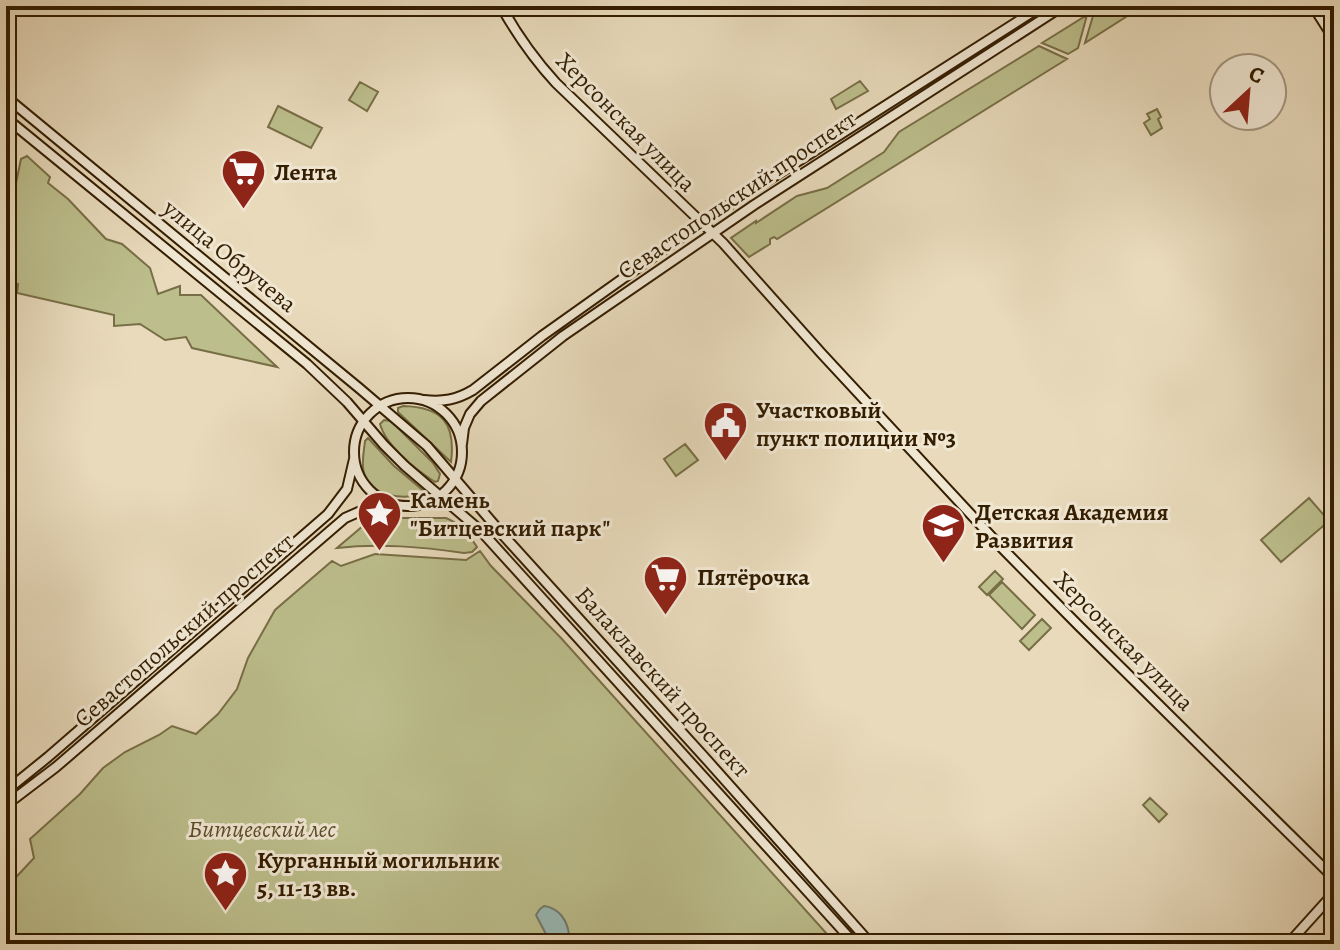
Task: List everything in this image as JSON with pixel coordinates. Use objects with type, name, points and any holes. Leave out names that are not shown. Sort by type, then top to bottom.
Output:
[{"type":"main road","name":"Херсонская улица","points":[[501,6],[518,37],[549,76],[741,262],[1002,548],[1334,878]]},
{"type":"main road","name":"Севастопольский проспект","points":[[380,405],[404,397],[447,401],[473,390],[542,336],[701,223],[1042,6]]},
{"type":"main road","name":"Севастопольский проспект","points":[[455,478],[462,456],[464,428],[470,414],[497,387],[563,336],[712,233],[1063,6]]},
{"type":"main road","points":[[1313,6],[1334,39]]},
{"type":"main road","points":[[1329,6],[1334,13]]},
{"type":"main road","name":"улица Обручева","points":[[6,97],[427,446]]},
{"type":"main road","name":"улица Обручева","points":[[6,118],[307,364],[347,402],[405,466]]},
{"type":"main road","points":[[424,400],[435,404],[453,418],[462,444]]},
{"type":"main road","points":[[363,422],[380,405]]},
{"type":"main road","name":"Севастопольский проспект","points":[[6,791],[337,505],[347,489],[363,422]]},
{"type":"main road","name":"Балаклавский проспект","points":[[427,446],[503,535],[871,944]]},
{"type":"main road","points":[[354,459],[364,485],[380,499],[397,505]]},
{"type":"main road","name":"Балаклавский проспект","points":[[405,466],[481,531],[855,944]]},
{"type":"main road","points":[[442,496],[455,478]]},
{"type":"main road","name":"Севастопольский проспект","points":[[6,805],[56,767],[345,518],[372,506],[422,504],[442,496]]},
{"type":"main road","points":[[1288,944],[1334,893]]},
{"type":"green space","points":[[1099,6],[1143,6],[1085,43],[1095,9]]},
{"type":"green space","points":[[1087,15],[1078,48],[1068,54],[1042,43]]},
{"type":"green space","points":[[1039,46],[1067,59],[777,239],[770,239],[770,244],[749,257],[731,238],[797,196],[827,188],[884,152],[899,132]]},
{"type":"green space","points":[[860,81],[868,91],[836,109],[831,99]]},
{"type":"green space","points":[[360,82],[378,92],[367,111],[349,100]]},
{"type":"green space","points":[[278,106],[322,128],[311,148],[268,127]]},
{"type":"green space","points":[[1157,109],[1162,128],[1151,135],[1144,123],[1150,119],[1147,114]]},
{"type":"green space","points":[[27,156],[50,177],[48,183],[106,239],[122,244],[150,268],[158,294],[180,286],[180,295],[201,295],[277,367],[192,348],[186,337],[165,340],[140,324],[114,326],[114,315],[17,293],[18,284],[6,282],[6,231],[21,159]]},
{"type":"green space","points":[[398,408],[428,410],[444,420],[451,437],[451,462],[398,412]]},
{"type":"green space","points":[[384,420],[395,425],[433,463],[440,474],[438,481],[419,471],[395,449],[383,432],[380,424]]},
{"type":"green space","points":[[368,438],[425,494],[390,495],[374,488],[363,469],[365,441]]},
{"type":"green space","points":[[685,444],[698,460],[676,476],[664,459]]},
{"type":"green space","points":[[1309,498],[1329,521],[1281,562],[1261,540]]},
{"type":"green space","points":[[446,518],[464,530],[477,547],[472,552],[464,553],[401,546],[337,548],[370,520]]},
{"type":"green space","name":"Битцевский лес","points":[[480,551],[836,944],[6,944],[6,888],[34,858],[30,839],[80,794],[103,768],[125,752],[172,726],[196,734],[218,714],[237,689],[248,658],[275,610],[332,561],[341,566],[375,554],[466,560]],"holes":[[[538,918],[569,934],[561,940],[546,934]]]},
{"type":"green space","points":[[995,571],[1003,579],[987,595],[979,587]]},
{"type":"green space","points":[[1002,582],[1035,615],[1022,629],[989,595]]},
{"type":"green space","points":[[1042,619],[1051,628],[1029,650],[1020,641]]},
{"type":"green space","points":[[1150,798],[1167,814],[1159,822],[1143,805]]},
{"type":"water","points":[[544,906],[558,912],[566,924],[569,934],[557,942],[546,934],[536,915]]},
{"type":"place","name":"Лента","points":[[243,211]]},
{"type":"place","name":"Участковый пункт полиции №3","points":[[725,463]]},
{"type":"place","name":"Камень \"Битцевский парк\"","points":[[379,553]]},
{"type":"place","name":"Детская Академия Развития","points":[[944,565]]},
{"type":"place","name":"Пятёрочка","points":[[666,616]]},
{"type":"place","name":"Курганный могильник 5, 11-13 вв.","points":[[226,913]]}]
